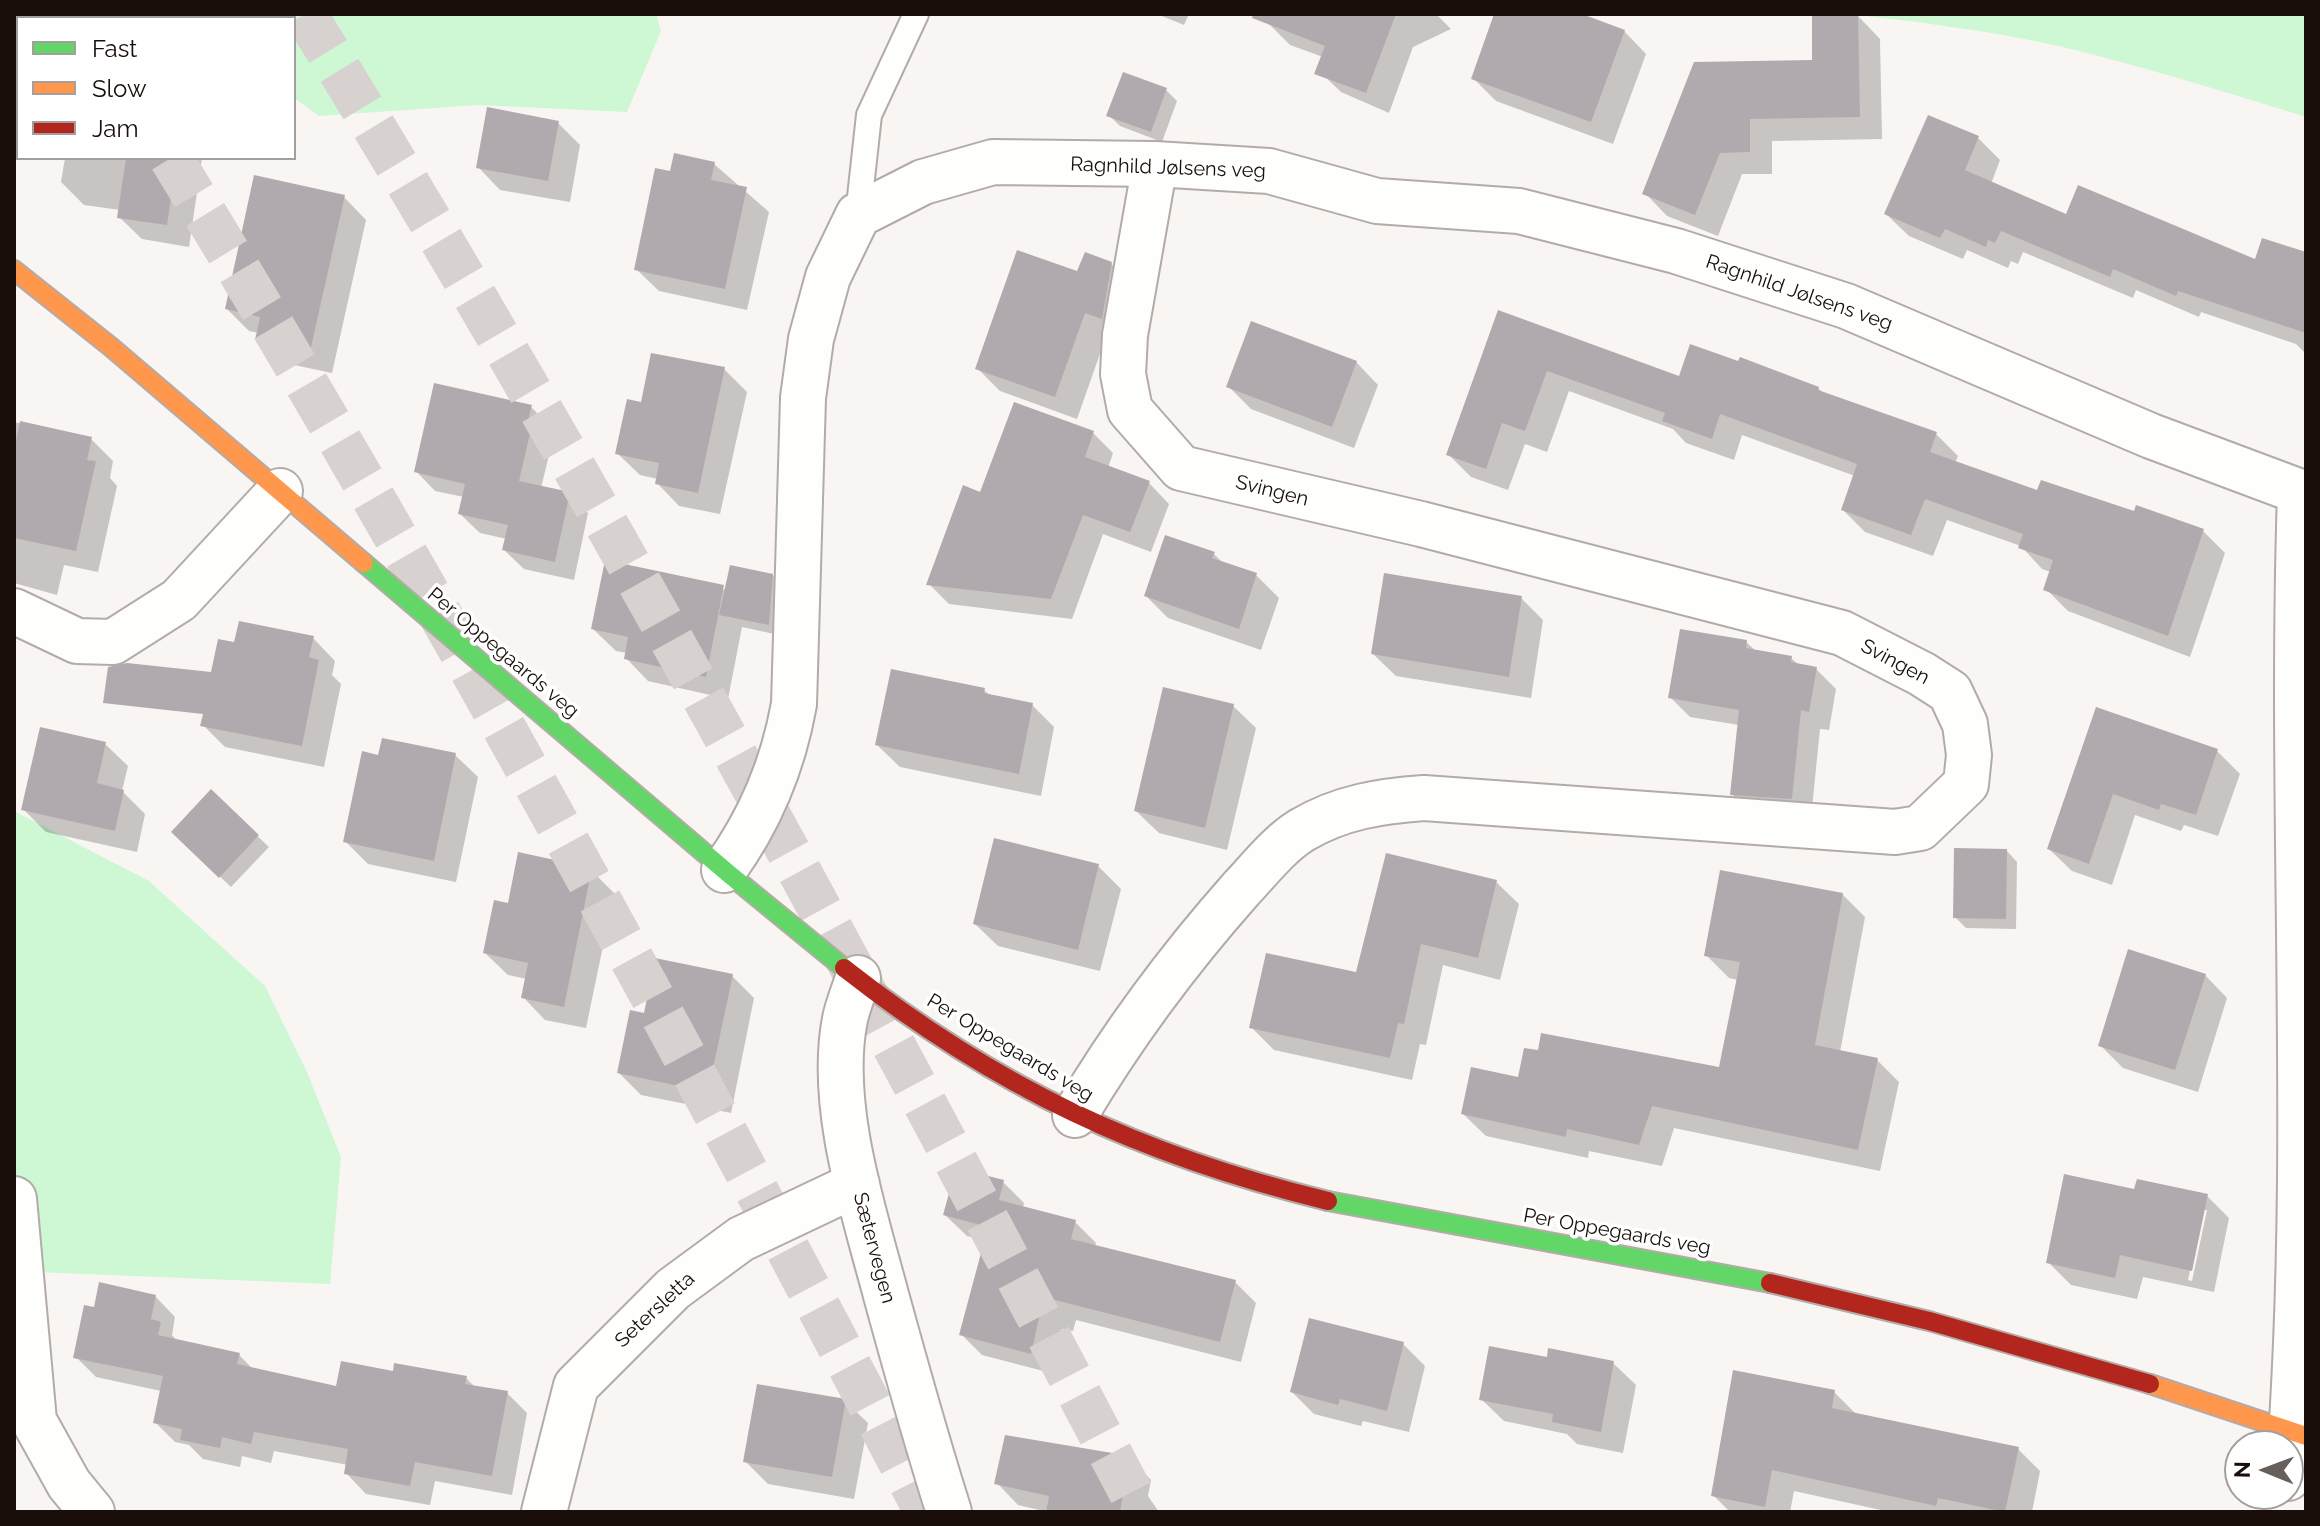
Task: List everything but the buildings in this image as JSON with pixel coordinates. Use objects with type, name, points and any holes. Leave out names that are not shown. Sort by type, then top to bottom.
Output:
[{"type":"street","name":"Ragnhild Jølsens veg","points":[[858,215],[923,182],[993,162],[1155,164],[1269,171],[1377,201],[1519,211],[1676,251],[1846,306],[2151,436],[2303,494]]},
{"type":"street","name":"Svingen","points":[[1075,1115],[1169,974],[1243,887],[1300,831],[1345,810],[1377,801],[1424,798],[1895,832],[1920,828],[1943,809],[1966,784],[1969,755],[1965,724],[1950,692],[1842,633],[1421,524],[1181,468],[1130,410],[1123,374],[1125,335],[1155,164]]},
{"type":"street","points":[[724,870],[760,815],[787,743],[794,704],[803,398],[811,339],[828,277],[858,215]]},
{"type":"street","name":"Per Oppegaards veg","points":[[14,270],[280,491],[724,870],[858,978],[965,1051],[1075,1115],[1167,1154],[1281,1188],[1419,1219],[1697,1268],[1855,1302],[2071,1362],[2286,1430]]},
{"type":"street","points":[[14,611],[77,641],[113,642],[179,600],[280,491]]},
{"type":"street","points":[[2299,1430],[2303,494]]},
{"type":"street","name":"Sætervegen","points":[[858,978],[845,1019],[842,1052],[844,1102],[857,1184],[911,1389],[949,1512]]},
{"type":"street","name":"Setersletta","points":[[544,1512],[576,1386],[673,1289],[730,1247],[815,1201],[857,1184]]},
{"type":"street","points":[[14,1199],[34,1421],[69,1484],[92,1512]]},
{"type":"lane","points":[[858,215],[869,115],[916,14]]},
{"type":"green space","points":[[155,14],[656,14],[661,31],[627,112],[479,105],[319,116],[296,99],[296,16]]},
{"type":"green space","points":[[1849,14],[2306,14],[2306,117],[2054,45],[1926,23]]},
{"type":"green space","points":[[14,811],[149,881],[265,986],[307,1072],[341,1157],[330,1284],[35,1272],[14,1266]]},
{"type":"tunnel","points":[[305,14],[525,382],[736,756],[1141,1512]]},
{"type":"tunnel","points":[[172,160],[466,659],[745,1169],[926,1512]]},
{"type":"traffic: fast","points":[[364,563],[844,968]]},
{"type":"traffic: fast","points":[[1328,1201],[1770,1283]]},
{"type":"traffic: slow","points":[[14,270],[111,347],[364,563]]},
{"type":"traffic: slow","points":[[2150,1384],[2306,1436]]},
{"type":"traffic: jam","points":[[844,968],[958,1049],[1073,1112],[1195,1162],[1328,1201]]},
{"type":"traffic: jam","points":[[1770,1283],[1929,1321],[2150,1384]]}]
